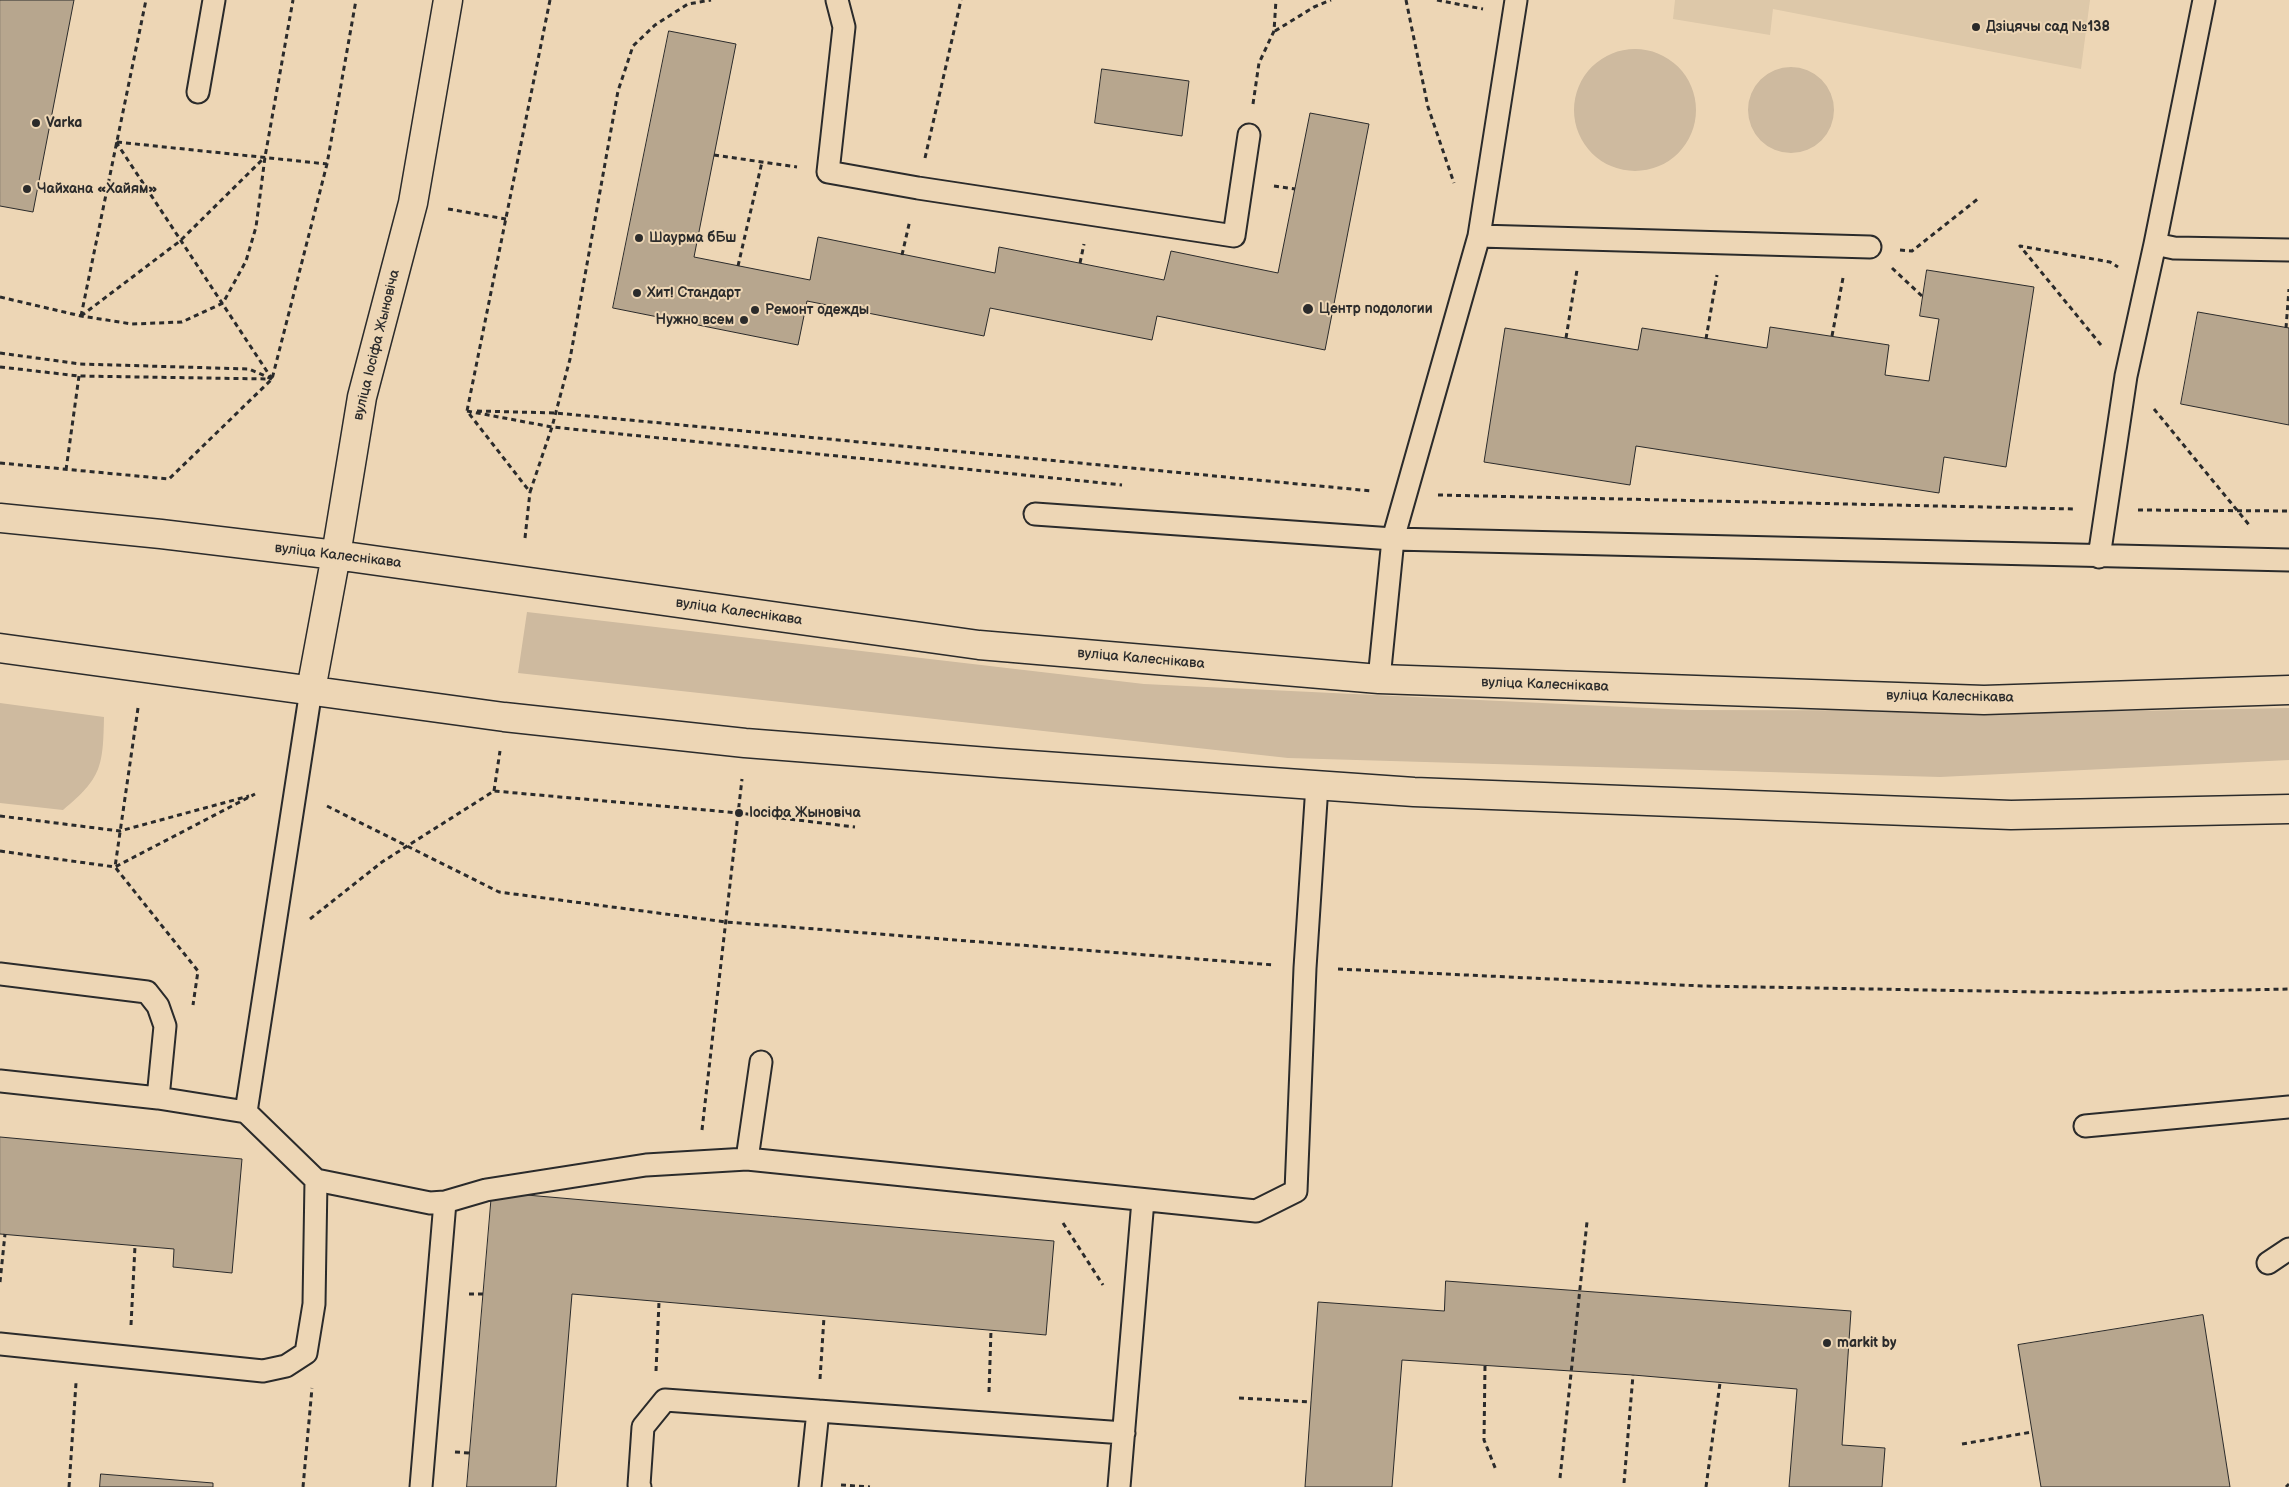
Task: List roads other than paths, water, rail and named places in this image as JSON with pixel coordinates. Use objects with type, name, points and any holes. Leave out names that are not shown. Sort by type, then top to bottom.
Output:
[{"type":"main road","name":"вуліца Іосіфа Жыновіча","points":[[311,690],[362,397],[413,202],[448,0]]},
{"type":"main road","name":"вуліца Калеснікава","points":[[0,518],[336,555],[979,645],[1379,679],[1984,700],[2289,690]]},
{"type":"main road","points":[[0,648],[504,718],[745,743],[1414,792],[2011,815],[2289,809]]},
{"type":"lane","points":[[198,92],[214,0]]},
{"type":"lane","points":[[837,0],[844,27],[828,172],[918,188],[1234,236],[1248,135]]},
{"type":"lane","points":[[2100,557],[2126,376],[2155,244],[2204,0]]},
{"type":"lane","points":[[1379,679],[1393,539],[1479,236],[1515,7]]},
{"type":"lane","points":[[1479,236],[1859,246]]},
{"type":"lane","points":[[2155,244],[2174,248],[2289,250]]},
{"type":"lane","points":[[1035,514],[1393,539],[2289,560]]},
{"type":"lane","points":[[246,1112],[311,690]]},
{"type":"lane","points":[[0,1081],[158,1098],[246,1112],[316,1180],[430,1203],[445,1202],[486,1190],[646,1166],[747,1159],[1256,1211],[1296,1191],[1306,968],[1317,785]]},
{"type":"lane","points":[[0,974],[147,992],[158,1006],[165,1026],[158,1098]]},
{"type":"lane","points":[[747,1159],[761,1062]]},
{"type":"lane","points":[[2085,1126],[2289,1107]]},
{"type":"lane","points":[[0,1344],[262,1371],[286,1366],[306,1353],[314,1304],[316,1180]]},
{"type":"lane","points":[[1119,1487],[1142,1200]]},
{"type":"lane","points":[[421,1487],[445,1202]]},
{"type":"lane","points":[[2268,1263],[2289,1249]]},
{"type":"lane","points":[[640,1487],[642,1428],[665,1400],[1124,1433]]},
{"type":"lane","points":[[810,1487],[818,1411]]},
{"type":"place","name":"Дзіцячы сад №138","points":[[1976,27]]},
{"type":"place","name":"Varka","points":[[36,123]]},
{"type":"place","name":"Чайхана «Хайям»","points":[[27,189]]},
{"type":"place","name":"Шаурма бБш","points":[[639,238]]},
{"type":"place","name":"Хит! Стандарт","points":[[637,293]]},
{"type":"place","name":"Центр подологии","points":[[1308,309]]},
{"type":"place","name":"Ремонт одежды","points":[[755,310]]},
{"type":"place","name":"Нужно всем","points":[[744,320]]},
{"type":"place","name":"Іосіфа Жыновіча","points":[[739,813]]},
{"type":"place","name":"markit by","points":[[1827,1343]]}]
